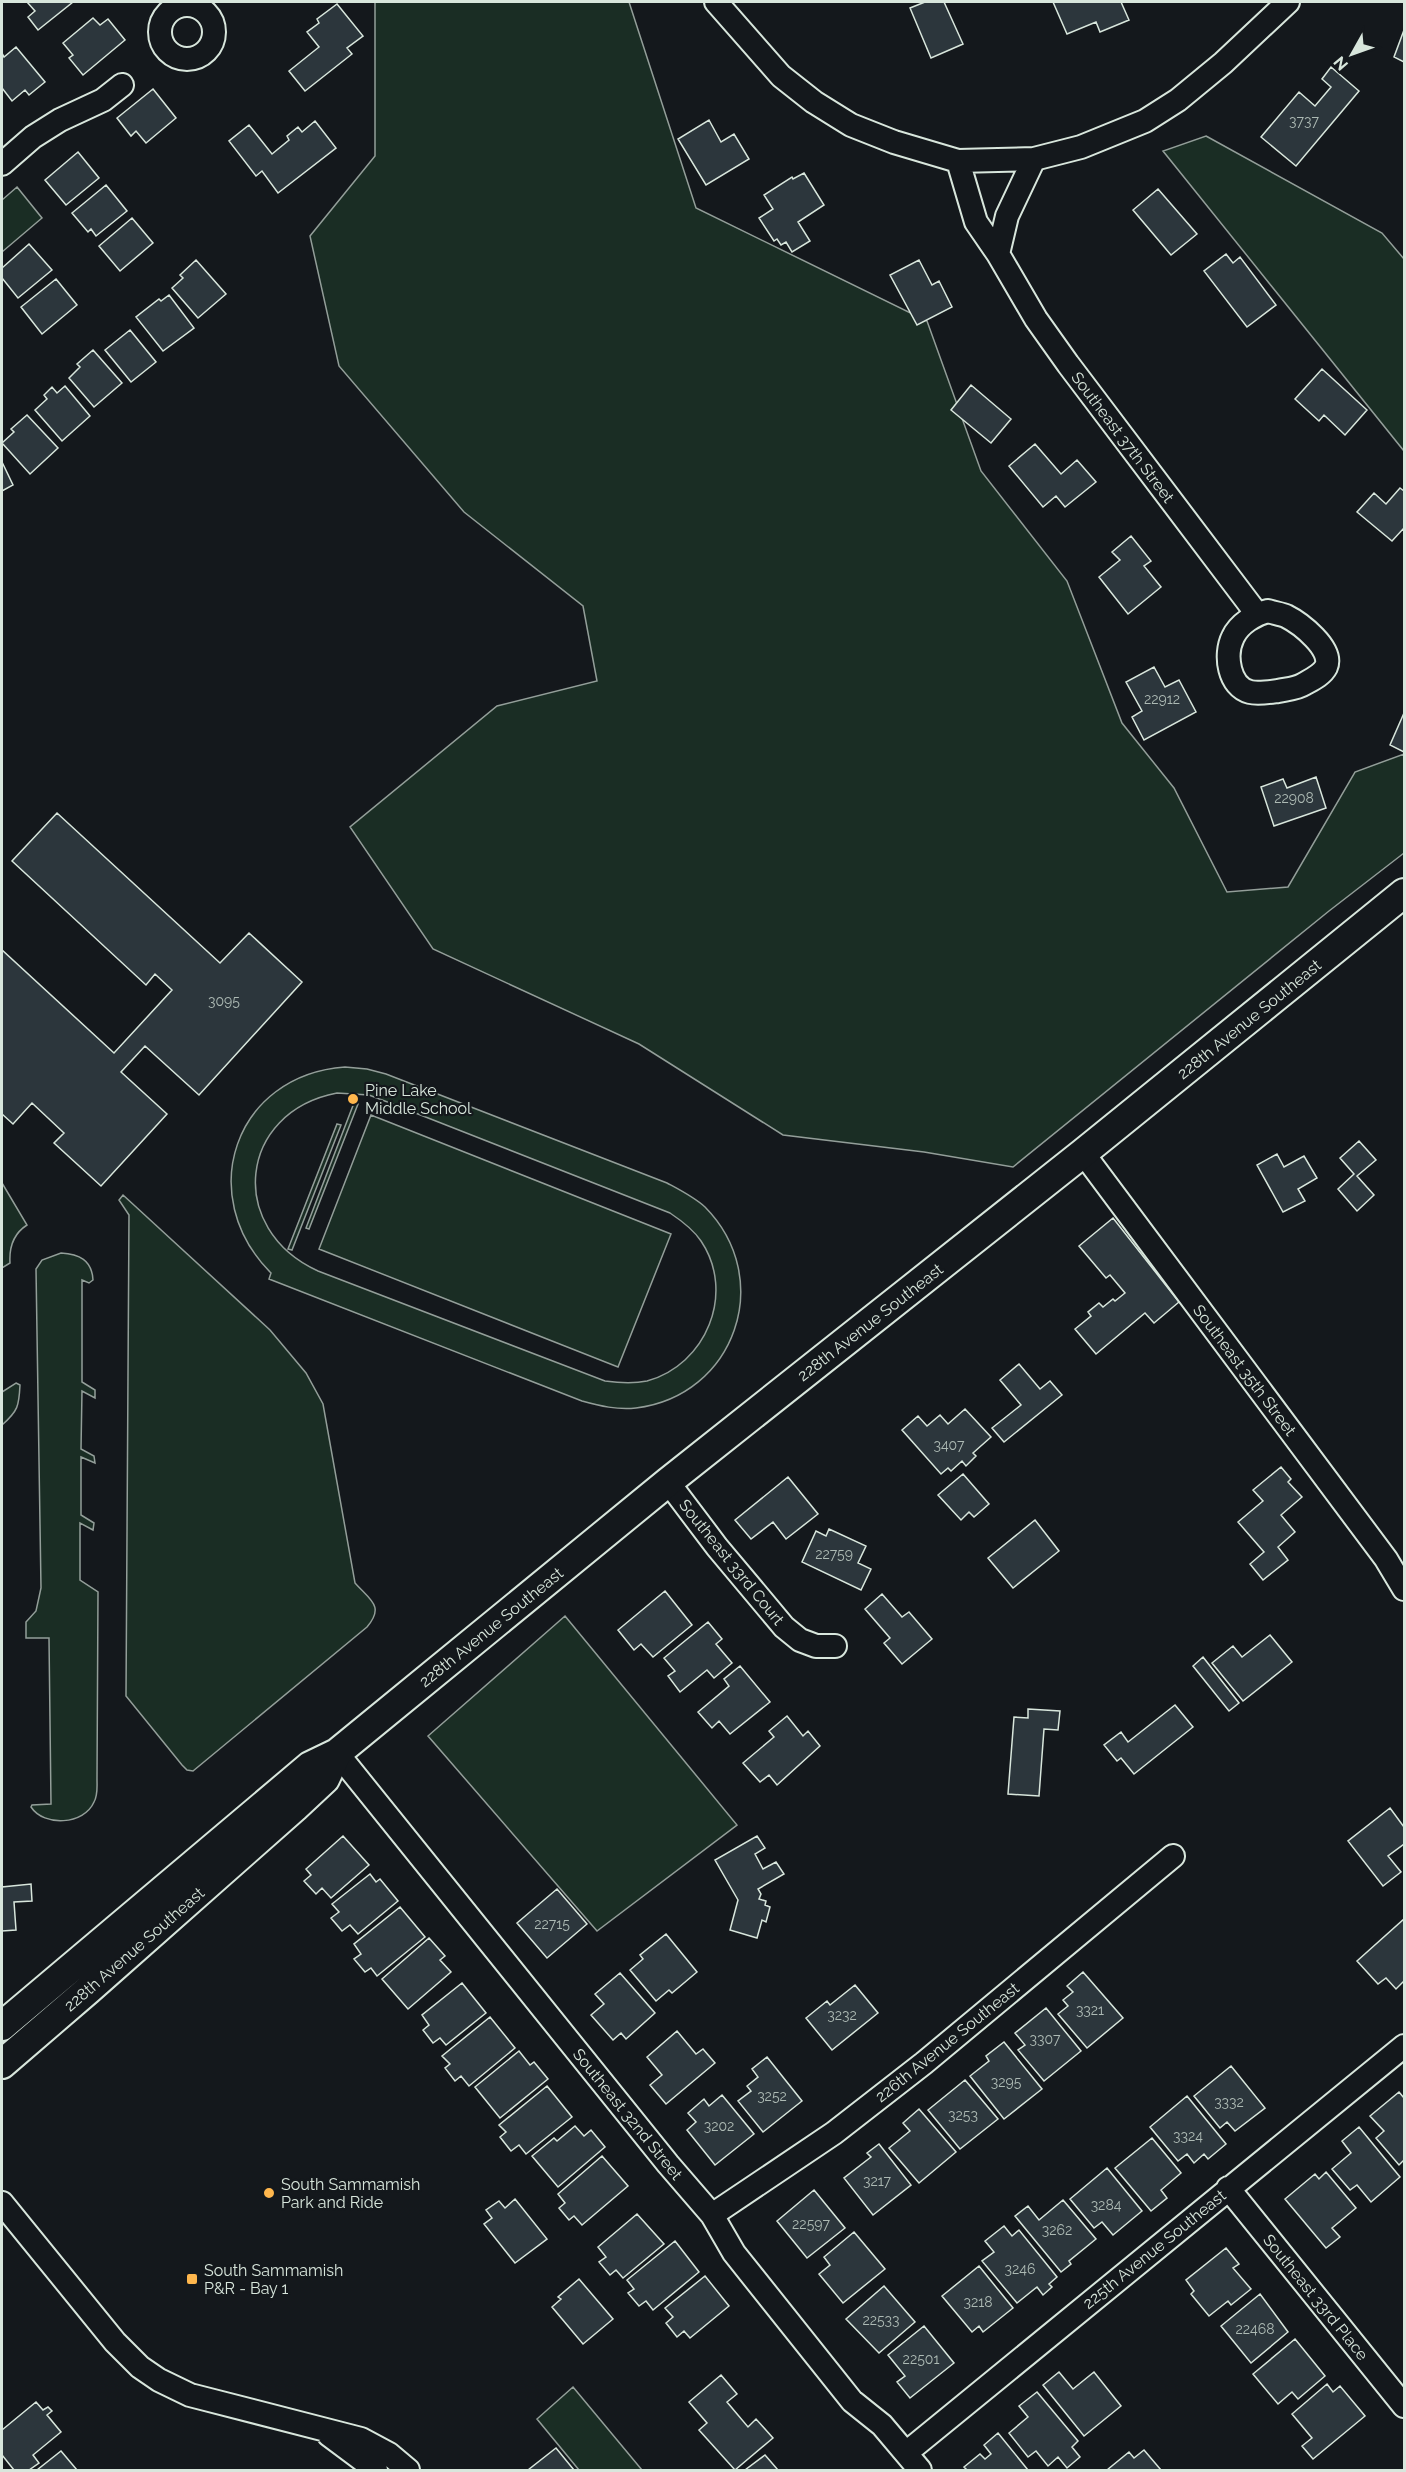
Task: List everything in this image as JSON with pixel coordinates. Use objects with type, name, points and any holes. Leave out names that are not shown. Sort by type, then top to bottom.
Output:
[{"type":"main road","name":"228th Avenue Southeast","points":[[2,2026],[310,1766],[338,1754],[668,1482],[1083,1153],[1404,893]]},
{"type":"main road","name":"228th Avenue Southeast","points":[[2,2064],[310,1793],[325,1779],[338,1754]]},
{"type":"street","points":[[716,2],[781,76],[814,102],[850,125],[894,142],[958,160],[1034,159],[1081,147],[1145,121],[1178,100],[1288,2]]},
{"type":"street","points":[[171,5],[196,7],[210,17],[214,33],[208,49],[194,58],[178,58],[161,53],[160,31],[171,5]]},
{"type":"street","points":[[2,164],[33,137],[60,120],[103,100],[122,85]]},
{"type":"street","points":[[998,254],[1007,216],[1034,159]]},
{"type":"street","name":"Southeast 37th Street","points":[[958,160],[976,222],[998,254],[1036,319],[1257,614]]},
{"type":"street","name":"Southeast 35th Street","points":[[1083,1153],[1386,1559],[1404,1589]]},
{"type":"street","name":"Southeast 33rd Court","points":[[668,1482],[717,1547],[784,1627],[808,1643],[835,1646]]},
{"type":"street","name":"Southeast 32nd Street","points":[[338,1754],[668,2164],[712,2215],[734,2253],[852,2401],[882,2425],[913,2462]]},
{"type":"street","name":"226th Avenue Southeast","points":[[712,2215],[834,2133],[870,2105],[1173,1856]]},
{"type":"street","name":"225th Avenue Southeast","points":[[913,2462],[1228,2188],[1404,2046]]},
{"type":"street","name":"Southeast 33rd Place","points":[[1228,2188],[1404,2406]]},
{"type":"street","points":[[2,2203],[115,2342],[140,2367],[159,2380],[190,2395],[361,2439],[389,2454],[408,2470]]},
{"type":"street","points":[[323,2430],[376,2470]]},
{"type":"green space","points":[[375,2],[629,2],[696,208],[927,321],[981,471],[1067,581],[1122,723],[1174,788],[1227,892],[1288,887],[1355,772],[1404,754],[1404,853],[1013,1167],[924,1152],[783,1135],[639,1044],[433,949],[350,827],[497,706],[597,681],[583,606],[464,512],[339,366],[310,236],[375,156]]},
{"type":"green space","points":[[1206,136],[1382,233],[1404,259],[1404,451],[1163,151]]},
{"type":"green space","points":[[17,187],[42,218],[2,252],[2,200]]},
{"type":"green space","points":[[345,1067],[386,1074],[667,1183],[696,1200],[705,1207],[726,1236],[738,1267],[740,1299],[734,1330],[720,1358],[699,1382],[670,1399],[636,1408],[609,1407],[582,1401],[269,1279],[271,1273],[248,1242],[234,1209],[231,1176],[237,1144],[253,1115],[276,1092],[307,1075]],"holes":[[[337,1093],[369,1095],[670,1213],[683,1222],[701,1241],[711,1261],[716,1283],[715,1304],[709,1325],[699,1343],[685,1360],[668,1373],[636,1383],[605,1381],[318,1271],[288,1252],[268,1228],[257,1201],[256,1173],[263,1147],[279,1123],[304,1104]]]},
{"type":"green space","points":[[354,1103],[358,1104],[309,1229],[306,1228]]},
{"type":"green space","points":[[371,1115],[671,1234],[618,1367],[319,1249]]},
{"type":"green space","points":[[337,1124],[341,1125],[292,1250],[288,1249]]},
{"type":"green space","points":[[2,1183],[27,1225],[18,1232],[13,1241],[10,1263],[2,1268]]},
{"type":"green space","points":[[123,1195],[270,1330],[306,1373],[323,1404],[355,1583],[375,1608],[375,1614],[367,1627],[193,1771],[187,1770],[182,1765],[126,1696],[129,1215],[119,1200]]},
{"type":"green space","points":[[61,1253],[83,1259],[90,1267],[93,1280],[89,1283],[82,1280],[82,1382],[95,1390],[95,1398],[82,1391],[81,1449],[94,1456],[95,1463],[81,1457],[81,1515],[94,1523],[93,1530],[80,1523],[80,1580],[98,1592],[97,1794],[89,1810],[64,1821],[45,1818],[31,1807],[32,1805],[51,1804],[49,1638],[26,1638],[26,1622],[36,1611],[41,1588],[36,1269],[42,1260]]},
{"type":"green space","points":[[16,1383],[20,1385],[17,1408],[2,1425],[2,1392]]},
{"type":"green space","points":[[565,1616],[737,1825],[597,1931],[428,1736]]},
{"type":"green space","points":[[573,2387],[642,2470],[579,2470],[537,2419]]},
{"type":"building","points":[[27,2],[73,2],[38,30],[28,17],[35,11]]},
{"type":"building","points":[[925,2],[944,2],[963,44],[931,58],[910,8]]},
{"type":"building","points":[[1053,2],[1121,2],[1129,20],[1100,32],[1096,22],[1067,34]]},
{"type":"building","points":[[337,4],[363,36],[347,48],[352,54],[305,91],[289,71],[319,47],[307,32],[319,23],[317,19]]},
{"type":"building","points":[[93,18],[100,25],[108,19],[125,40],[83,75],[69,58],[73,55],[63,43]]},
{"type":"building","points":[[1404,30],[1404,62],[1394,57]]},
{"type":"building","points":[[16,47],[45,82],[29,95],[25,90],[12,101],[2,88],[2,53],[4,57]]},
{"type":"building","points":[[1331,67],[1359,91],[1296,166],[1261,137],[1299,92],[1315,106],[1331,87],[1322,79]]},
{"type":"building","points":[[153,89],[176,118],[146,143],[136,131],[131,136],[117,118]]},
{"type":"building","points":[[709,120],[721,142],[734,134],[749,159],[706,185],[678,139]]},
{"type":"building","points":[[315,121],[336,148],[278,193],[262,171],[256,176],[229,141],[249,125],[272,154],[289,140],[287,136],[298,127],[302,132]]},
{"type":"building","points":[[78,152],[99,178],[66,205],[45,180]]},
{"type":"building","points":[[804,173],[824,205],[798,222],[810,241],[792,252],[786,242],[781,245],[777,239],[774,241],[759,218],[773,209],[764,195],[792,177],[793,179]]},
{"type":"building","points":[[106,185],[127,211],[96,236],[91,229],[88,232],[72,213]]},
{"type":"building","points":[[1158,189],[1197,234],[1171,255],[1133,210]]},
{"type":"building","points":[[132,218],[153,243],[120,271],[99,246]]},
{"type":"building","points":[[29,244],[52,270],[18,298],[2,278],[2,268]]},
{"type":"building","points":[[1226,254],[1233,263],[1240,257],[1276,305],[1247,327],[1204,271]]},
{"type":"building","points":[[196,260],[226,294],[198,318],[172,288],[183,278],[180,275]]},
{"type":"building","points":[[919,260],[932,285],[939,281],[952,307],[917,325],[890,275]]},
{"type":"building","points":[[56,279],[77,305],[42,334],[21,307]]},
{"type":"building","points":[[169,295],[194,328],[163,351],[136,317],[159,299],[161,301]]},
{"type":"building","points":[[130,330],[156,362],[131,382],[105,350]]},
{"type":"building","points":[[93,350],[122,383],[94,407],[69,378],[80,367],[77,364]]},
{"type":"building","points":[[1322,369],[1367,410],[1345,435],[1324,415],[1319,421],[1295,399]]},
{"type":"building","points":[[971,385],[1011,419],[991,443],[951,410]]},
{"type":"building","points":[[65,386],[90,416],[62,441],[35,410],[47,399],[44,395],[52,387],[57,393]]},
{"type":"building","points":[[27,415],[58,448],[30,474],[2,443],[14,432],[11,429]]},
{"type":"building","points":[[1035,444],[1061,474],[1077,460],[1096,482],[1065,507],[1056,496],[1043,507],[1009,466]]},
{"type":"building","points":[[2,462],[13,485],[2,491]]},
{"type":"building","points":[[1400,488],[1404,491],[1404,530],[1392,541],[1357,512],[1374,493],[1386,504]]},
{"type":"building","points":[[1131,536],[1151,561],[1144,566],[1161,587],[1128,614],[1099,577],[1120,560],[1112,552]]},
{"type":"building","points":[[1154,667],[1165,687],[1179,680],[1196,712],[1144,740],[1132,717],[1142,711],[1126,682]]},
{"type":"building","points":[[1404,713],[1404,752],[1390,745]]},
{"type":"building","points":[[1316,777],[1326,808],[1274,826],[1261,787],[1283,779],[1287,788]]},
{"type":"building","points":[[57,813],[220,963],[249,933],[302,982],[199,1095],[145,1046],[121,1072],[167,1114],[101,1186],[54,1143],[64,1133],[32,1103],[13,1124],[2,1114],[2,950],[114,1053],[172,990],[155,974],[146,985],[12,861]]},
{"type":"building","points":[[1359,1141],[1376,1160],[1357,1176],[1374,1195],[1357,1211],[1338,1189],[1354,1174],[1340,1158]]},
{"type":"building","points":[[1277,1154],[1284,1167],[1304,1156],[1317,1178],[1298,1189],[1305,1201],[1283,1212],[1257,1165]]},
{"type":"building","points":[[1113,1218],[1179,1302],[1154,1323],[1145,1313],[1096,1354],[1075,1329],[1091,1316],[1088,1312],[1099,1303],[1103,1307],[1125,1293],[1110,1275],[1106,1278],[1079,1246]]},
{"type":"building","points":[[1019,1364],[1040,1389],[1050,1381],[1062,1395],[1004,1442],[992,1428],[1021,1405],[1000,1380]]},
{"type":"building","points":[[965,1409],[991,1437],[973,1453],[976,1456],[966,1466],[962,1461],[951,1471],[948,1468],[941,1474],[902,1430],[918,1416],[927,1426],[940,1415],[948,1424]]},
{"type":"building","points":[[1281,1467],[1291,1479],[1288,1482],[1302,1497],[1281,1515],[1295,1532],[1278,1547],[1288,1560],[1263,1580],[1250,1564],[1264,1552],[1238,1522],[1263,1501],[1253,1490]]},
{"type":"building","points":[[963,1474],[989,1504],[974,1517],[969,1512],[961,1520],[938,1495]]},
{"type":"building","points":[[788,1477],[818,1514],[786,1539],[773,1522],[751,1539],[735,1520]]},
{"type":"building","points":[[1035,1520],[1059,1551],[1013,1588],[988,1558]]},
{"type":"building","points":[[829,1529],[866,1546],[858,1563],[871,1569],[861,1590],[802,1562],[816,1531],[826,1536]]},
{"type":"building","points":[[665,1591],[692,1625],[653,1657],[641,1644],[634,1650],[618,1630]]},
{"type":"building","points":[[882,1594],[902,1617],[909,1612],[932,1639],[902,1664],[884,1643],[890,1638],[865,1609]]},
{"type":"building","points":[[708,1622],[722,1639],[716,1644],[732,1663],[714,1678],[707,1670],[680,1692],[668,1676],[675,1671],[664,1658]]},
{"type":"building","points":[[1270,1635],[1292,1662],[1243,1701],[1212,1663],[1233,1646],[1242,1657]]},
{"type":"building","points":[[1203,1657],[1239,1703],[1229,1711],[1193,1666]]},
{"type":"building","points":[[740,1666],[770,1702],[730,1734],[719,1721],[712,1728],[698,1712],[729,1686],[724,1679]]},
{"type":"building","points":[[1175,1705],[1193,1727],[1134,1774],[1121,1758],[1117,1761],[1104,1745],[1121,1732],[1128,1742]]},
{"type":"building","points":[[1028,1709],[1060,1711],[1058,1730],[1044,1729],[1039,1796],[1008,1794],[1014,1717],[1028,1718]]},
{"type":"building","points":[[787,1716],[803,1736],[808,1731],[820,1746],[777,1785],[769,1775],[760,1782],[743,1763],[774,1737],[769,1731]]},
{"type":"building","points":[[1390,1808],[1404,1827],[1404,1844],[1388,1856],[1401,1872],[1383,1886],[1348,1841]]},
{"type":"building","points":[[343,1836],[369,1865],[331,1898],[322,1888],[316,1894],[304,1881],[311,1875],[306,1869]]},
{"type":"building","points":[[757,1836],[765,1848],[755,1854],[763,1869],[776,1862],[784,1874],[758,1889],[761,1894],[759,1899],[766,1901],[765,1905],[770,1907],[766,1922],[762,1920],[757,1938],[730,1930],[738,1900],[715,1860]]},
{"type":"building","points":[[370,1874],[376,1882],[380,1879],[398,1901],[358,1934],[350,1925],[342,1931],[331,1918],[339,1912],[332,1904]]},
{"type":"building","points":[[31,1884],[32,1901],[14,1902],[16,1930],[2,1931],[2,1887]]},
{"type":"building","points":[[557,1889],[587,1924],[547,1958],[517,1923]]},
{"type":"building","points":[[400,1907],[425,1937],[377,1976],[371,1968],[365,1972],[354,1959],[361,1954],[354,1944]]},
{"type":"building","points":[[1404,1919],[1404,1981],[1396,1989],[1386,1978],[1378,1984],[1357,1961]]},
{"type":"building","points":[[666,1934],[697,1972],[672,1993],[669,1990],[656,2001],[630,1970],[643,1959],[640,1955]]},
{"type":"building","points":[[429,1938],[445,1956],[440,1960],[451,1972],[408,2009],[382,1979]]},
{"type":"building","points":[[1083,1972],[1123,2018],[1087,2048],[1058,2014],[1068,2006],[1063,2000],[1073,1992],[1067,1986]]},
{"type":"building","points":[[620,1973],[655,2013],[626,2039],[621,2033],[613,2040],[591,2015],[604,2004],[595,1994]]},
{"type":"building","points":[[462,1983],[486,2013],[446,2045],[440,2038],[433,2043],[423,2030],[429,2025],[422,2015]]},
{"type":"building","points":[[855,1985],[878,2013],[832,2050],[806,2018],[827,2001],[830,2005]]},
{"type":"building","points":[[1046,2008],[1081,2051],[1044,2081],[1018,2050],[1025,2045],[1015,2033]]},
{"type":"building","points":[[490,2017],[515,2048],[469,2086],[461,2076],[455,2081],[445,2068],[450,2064],[442,2056]]},
{"type":"building","points":[[677,2031],[696,2054],[703,2049],[715,2063],[666,2104],[650,2085],[662,2075],[647,2057]]},
{"type":"building","points":[[1004,2042],[1042,2089],[1004,2119],[970,2076],[989,2061],[986,2056]]},
{"type":"building","points":[[519,2051],[530,2065],[534,2062],[548,2079],[500,2118],[475,2087]]},
{"type":"building","points":[[767,2057],[802,2101],[763,2132],[738,2101],[751,2091],[747,2086],[758,2077],[752,2069]]},
{"type":"building","points":[[1231,2066],[1265,2108],[1235,2131],[1227,2122],[1220,2128],[1194,2096]]},
{"type":"building","points":[[965,2080],[998,2119],[960,2149],[928,2110]]},
{"type":"building","points":[[547,2086],[572,2117],[526,2154],[519,2145],[511,2151],[500,2137],[506,2132],[499,2125]]},
{"type":"building","points":[[1399,2092],[1404,2098],[1404,2160],[1399,2165],[1376,2138],[1384,2131],[1370,2116]]},
{"type":"building","points":[[722,2095],[754,2134],[715,2165],[687,2130],[696,2122],[688,2113],[704,2099],[709,2106]]},
{"type":"building","points":[[1187,2096],[1226,2144],[1208,2159],[1204,2154],[1194,2163],[1187,2154],[1178,2161],[1150,2127]]},
{"type":"building","points":[[919,2109],[956,2152],[919,2183],[889,2148],[910,2131],[903,2123]]},
{"type":"building","points":[[575,2126],[584,2136],[591,2130],[605,2147],[558,2187],[532,2156],[554,2138],[557,2141]]},
{"type":"building","points":[[1359,2127],[1400,2177],[1371,2202],[1357,2185],[1350,2190],[1332,2169],[1351,2153],[1342,2141]]},
{"type":"building","points":[[1152,2138],[1181,2173],[1161,2190],[1167,2198],[1151,2211],[1115,2168]]},
{"type":"building","points":[[879,2144],[911,2185],[873,2215],[844,2178],[871,2157],[867,2153]]},
{"type":"building","points":[[602,2156],[628,2186],[582,2225],[574,2216],[569,2220],[559,2208],[565,2203],[558,2194]]},
{"type":"building","points":[[1107,2168],[1142,2211],[1113,2235],[1102,2222],[1094,2228],[1070,2199]]},
{"type":"building","points":[[1326,2172],[1356,2208],[1332,2228],[1340,2237],[1326,2248],[1285,2199],[1315,2174],[1319,2179]]},
{"type":"building","points":[[814,2190],[845,2228],[807,2258],[777,2221]]},
{"type":"building","points":[[515,2199],[547,2239],[515,2263],[484,2224],[492,2218],[486,2210],[499,2201],[505,2208]]},
{"type":"building","points":[[1063,2200],[1096,2239],[1069,2261],[1071,2264],[1061,2272],[1015,2216],[1028,2206],[1039,2220]]},
{"type":"building","points":[[637,2214],[664,2244],[623,2278],[616,2270],[610,2275],[599,2262],[606,2257],[598,2247]]},
{"type":"building","points":[[1004,2226],[1012,2236],[1019,2230],[1057,2277],[1049,2284],[1052,2287],[1043,2295],[1037,2287],[1017,2303],[982,2261],[994,2252],[985,2241]]},
{"type":"building","points":[[854,2232],[885,2269],[843,2303],[819,2274],[830,2265],[824,2257]]},
{"type":"building","points":[[675,2241],[699,2272],[653,2310],[646,2301],[639,2306],[628,2293],[634,2289],[627,2280]]},
{"type":"building","points":[[1226,2248],[1239,2264],[1233,2268],[1251,2289],[1231,2305],[1228,2301],[1209,2316],[1191,2294],[1194,2291],[1186,2280]]},
{"type":"building","points":[[979,2266],[1013,2308],[983,2332],[979,2326],[972,2332],[942,2296]]},
{"type":"building","points":[[705,2276],[729,2306],[690,2338],[684,2331],[677,2337],[666,2323],[673,2317],[665,2308]]},
{"type":"building","points":[[579,2279],[613,2319],[583,2344],[552,2307],[561,2299],[558,2297]]},
{"type":"building","points":[[884,2286],[915,2322],[879,2353],[846,2319]]},
{"type":"building","points":[[1260,2294],[1288,2332],[1251,2363],[1221,2326]]},
{"type":"building","points":[[924,2326],[954,2363],[910,2398],[897,2382],[905,2376],[888,2355]]},
{"type":"building","points":[[1295,2339],[1325,2376],[1298,2399],[1292,2392],[1278,2404],[1253,2374]]},
{"type":"building","points":[[1059,2372],[1073,2389],[1094,2372],[1121,2406],[1084,2436],[1043,2385]]},
{"type":"building","points":[[721,2375],[737,2394],[727,2402],[748,2427],[756,2419],[773,2438],[735,2470],[699,2430],[707,2423],[689,2402]]},
{"type":"building","points":[[1327,2384],[1333,2392],[1340,2386],[1365,2416],[1313,2459],[1302,2446],[1312,2438],[1292,2414]]},
{"type":"building","points":[[1037,2392],[1078,2441],[1072,2447],[1080,2457],[1067,2468],[1058,2457],[1048,2466],[1036,2451],[1028,2457],[1009,2433],[1028,2417],[1019,2406]]},
{"type":"building","points":[[36,2402],[43,2410],[48,2407],[52,2411],[47,2415],[61,2432],[33,2455],[39,2463],[29,2470],[14,2470],[2,2455],[2,2430]]},
{"type":"building","points":[[998,2433],[1028,2470],[967,2470],[964,2467],[980,2454],[985,2459],[991,2454],[984,2445]]},
{"type":"building","points":[[556,2448],[574,2470],[528,2470]]},
{"type":"building","points":[[1144,2450],[1161,2470],[1107,2470],[1129,2452],[1134,2458]]},
{"type":"building","points":[[61,2451],[77,2470],[37,2470]]},
{"type":"building","points":[[765,2455],[778,2470],[745,2470]]},
{"type":"place","name":"Pine Lake Middle School","points":[[353,1099]]},
{"type":"place","name":"South Sammamish Park and Ride","points":[[269,2193]]},
{"type":"place","name":"South Sammamish P&R - Bay 1","points":[[192,2279]]}]
